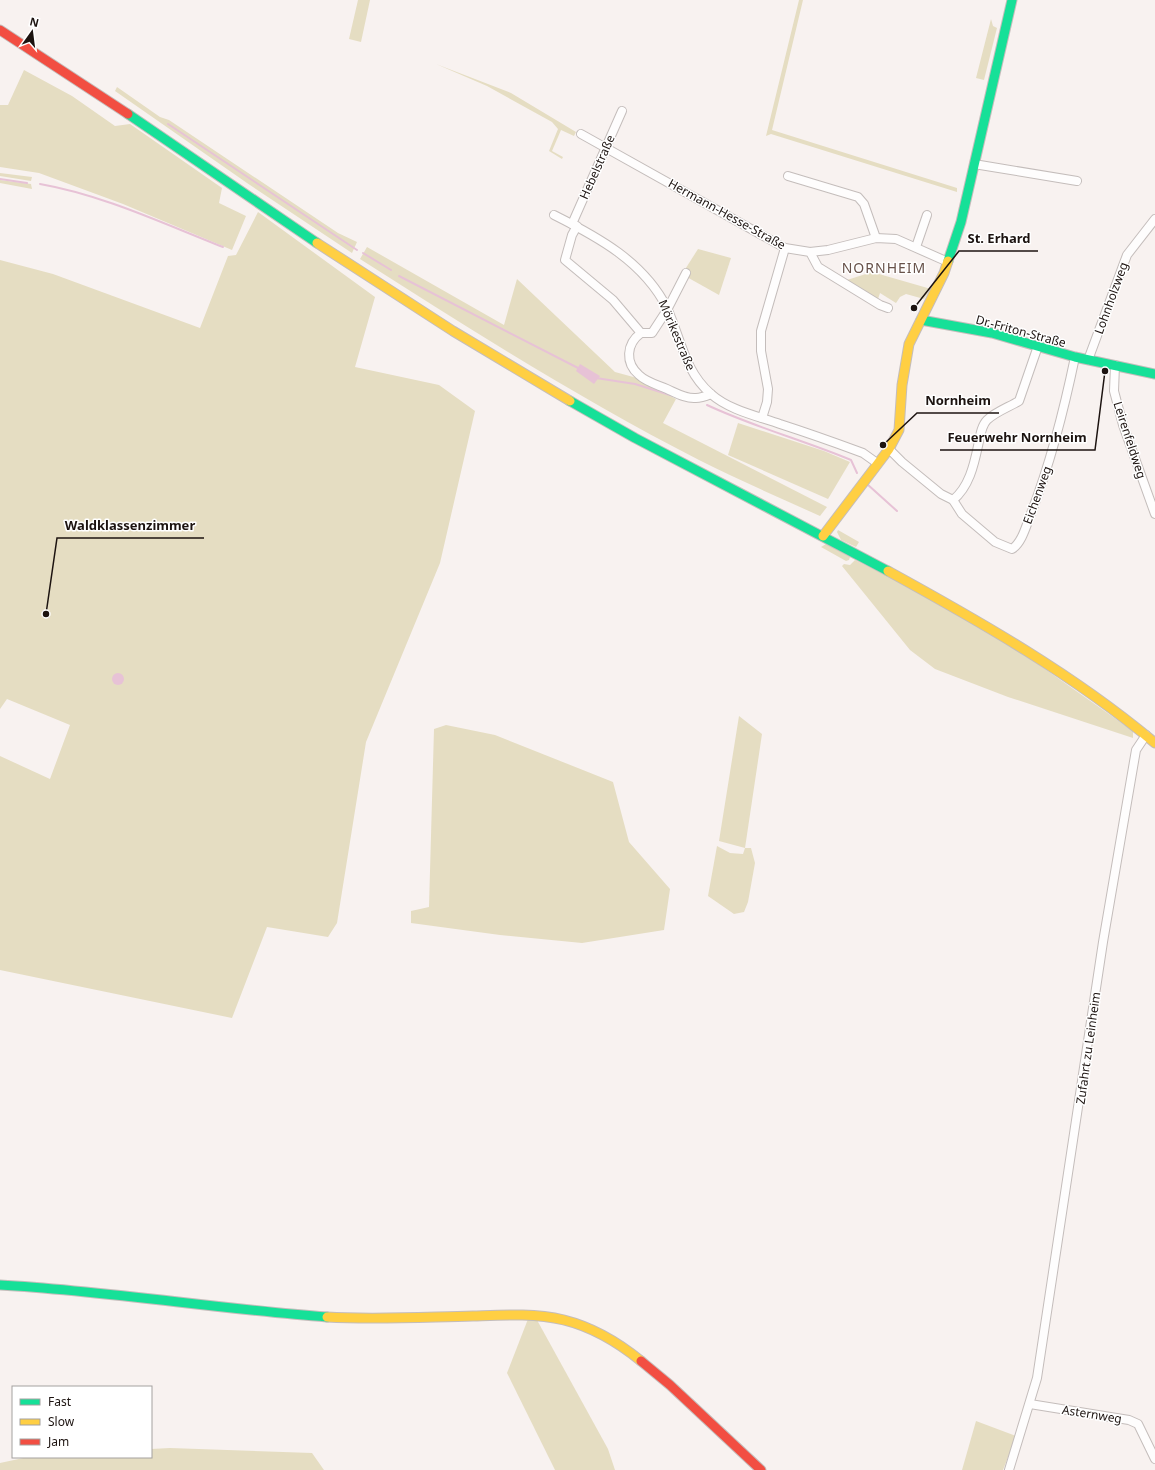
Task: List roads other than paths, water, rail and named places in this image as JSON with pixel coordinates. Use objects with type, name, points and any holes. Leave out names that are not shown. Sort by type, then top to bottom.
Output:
[{"type":"street","points":[[823,536],[889,449],[899,428],[906,352],[912,333],[921,320],[948,262],[961,222],[1012,0]]},
{"type":"street","points":[[0,30],[53,62],[248,198],[506,364],[683,464],[823,536],[994,630],[1067,678],[1155,743]]},
{"type":"street","name":"Hebelstraße","points":[[622,111],[574,225],[565,260],[608,296],[641,334]]},
{"type":"street","name":"Hermann-Hesse-Straße","points":[[581,134],[784,248],[810,252],[828,250],[876,238],[896,239],[948,262]]},
{"type":"street","points":[[974,164],[1077,181]]},
{"type":"street","points":[[788,176],[858,197],[864,204],[876,238]]},
{"type":"street","name":"Mörikestraße","points":[[554,215],[612,247],[641,272],[658,292],[668,310],[690,369],[698,381],[711,394],[732,408],[864,453],[877,463]]},
{"type":"street","points":[[916,247],[927,215]]},
{"type":"street","name":"Lohnholzweg","points":[[1088,360],[1127,255],[1155,219]]},
{"type":"street","points":[[762,418],[767,402],[768,389],[761,351],[761,331],[784,248]]},
{"type":"street","points":[[810,252],[818,267],[888,308]]},
{"type":"street","points":[[686,273],[668,310],[652,334],[641,334],[632,342],[628,353],[629,361],[638,375],[687,398],[697,399],[711,394]]},
{"type":"street","name":"Dr.-Friton-Straße","points":[[921,320],[992,334],[1038,346],[1075,358],[1155,374]]},
{"type":"street","points":[[889,449],[902,462],[933,487],[953,500],[961,494],[968,480],[975,460],[981,432],[986,420],[1019,401],[1038,346]]},
{"type":"street","name":"Eichenweg","points":[[953,500],[962,514],[1002,546],[1012,549],[1015,547],[1024,532],[1052,456],[1075,358]]},
{"type":"street","name":"Leirenfeldweg","points":[[1115,365],[1114,391],[1123,425],[1155,514]]},
{"type":"street","name":"Zufahrt zu Leinheim","points":[[1009,1470],[1030,1404],[1039,1364],[1107,919],[1136,750],[1146,735]]},
{"type":"street","points":[[0,1285],[54,1288],[275,1313],[356,1319],[527,1314],[564,1320],[592,1330],[625,1348],[670,1385],[761,1470]]},
{"type":"street","name":"Asternweg","points":[[1030,1404],[1129,1420],[1138,1424],[1151,1442],[1155,1459]]},
{"type":"waterway","points":[[168,124],[357,250]]},
{"type":"waterway","points":[[0,179],[27,183]]},
{"type":"waterway","points":[[40,184],[87,195],[156,220],[223,247]]},
{"type":"waterway","points":[[363,253],[391,270]]},
{"type":"waterway","points":[[399,276],[580,369]]},
{"type":"waterway","points":[[596,378],[635,384],[673,396]]},
{"type":"waterway","points":[[707,405],[851,460],[857,473]]},
{"type":"waterway","points":[[867,484],[897,511]]},
{"type":"place","name":"St. Erhard","points":[[914,308]]},
{"type":"place","name":"Feuerwehr Nornheim","points":[[1105,371]]},
{"type":"place","name":"Nornheim","points":[[883,445]]},
{"type":"place","name":"Waldklassenzimmer","points":[[46,614]]},
{"type":"district","name":"NORNHEIM","points":[[884,267]]}]
